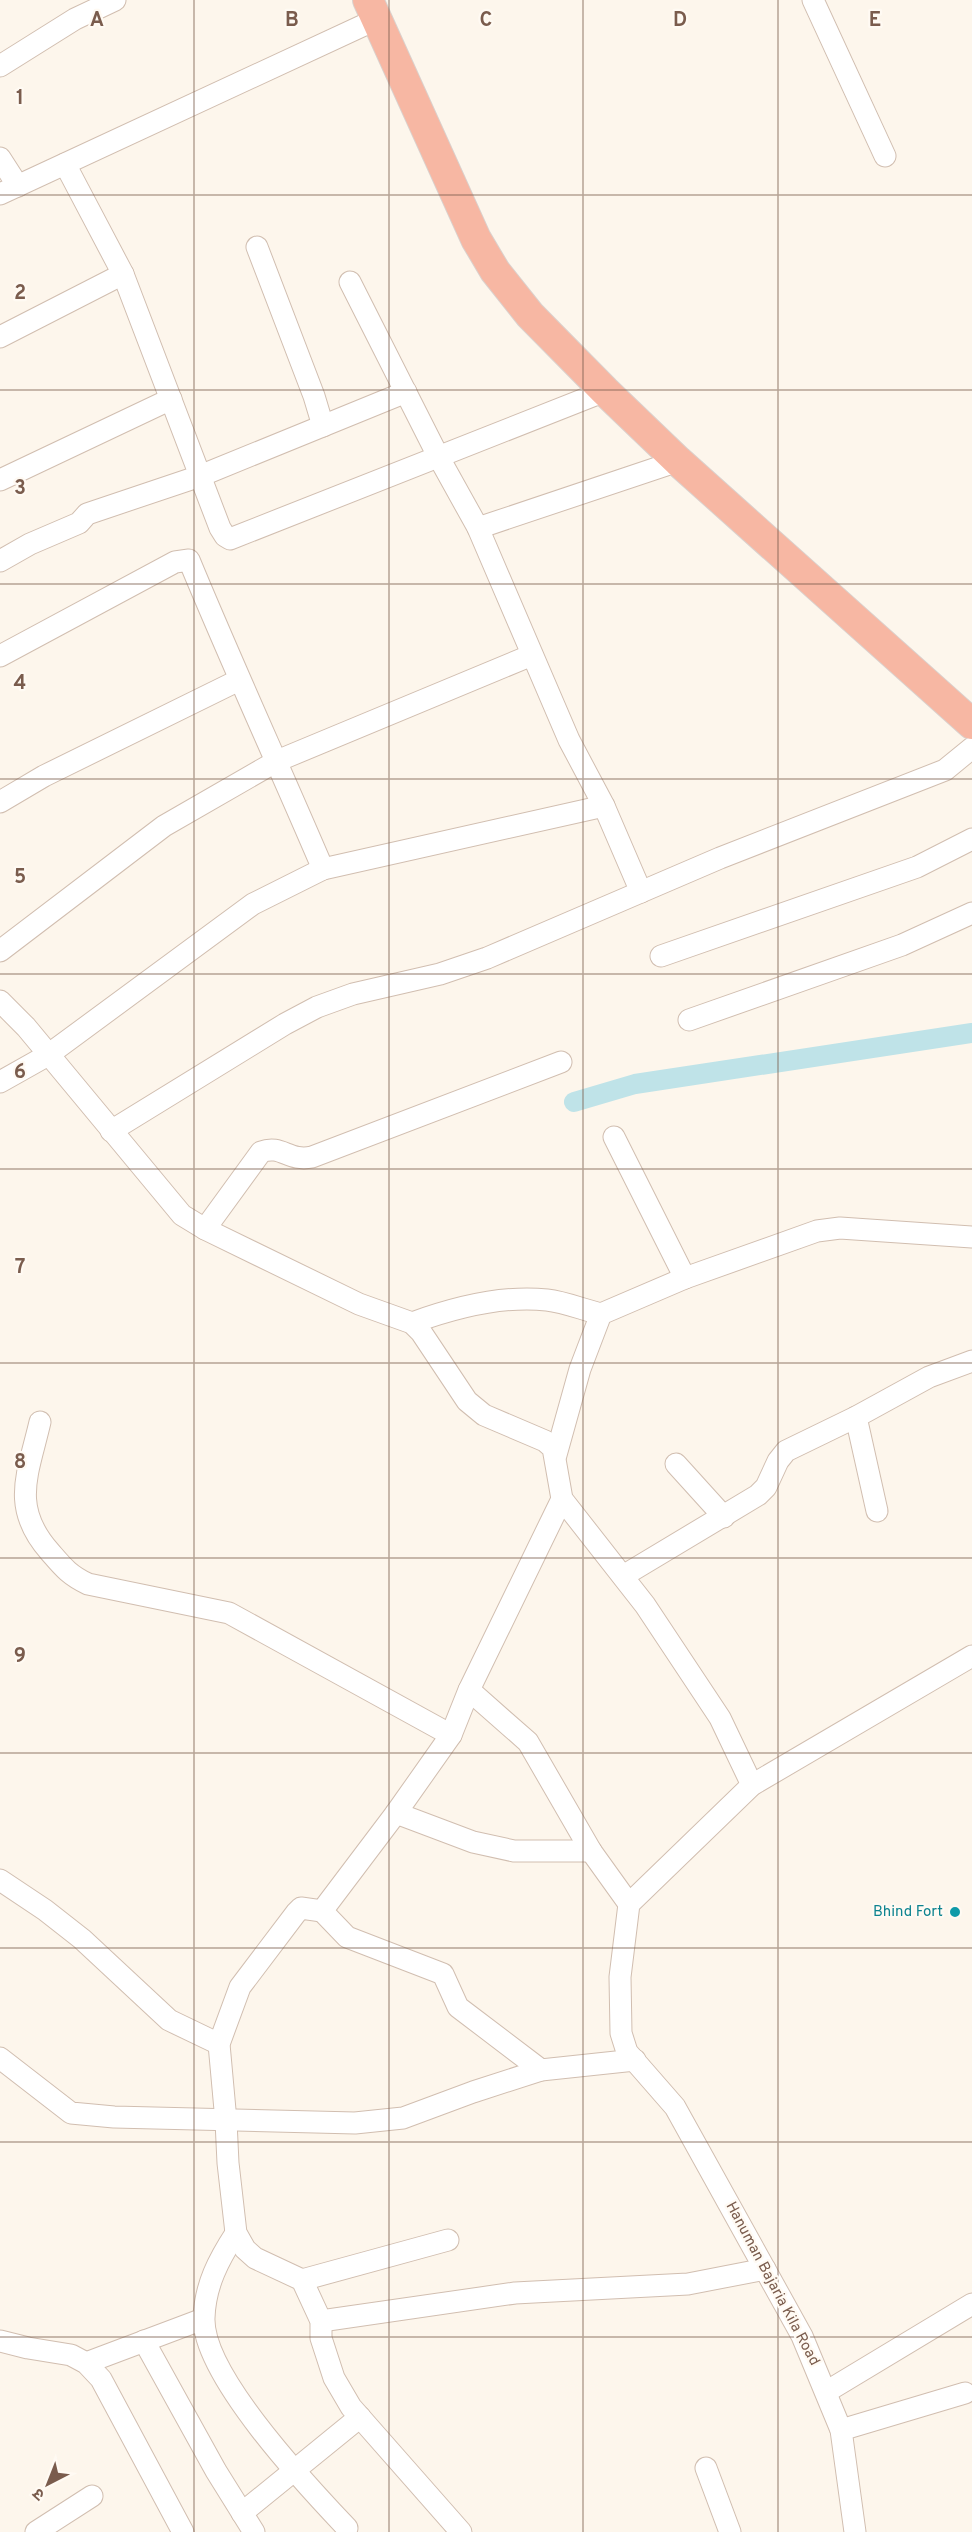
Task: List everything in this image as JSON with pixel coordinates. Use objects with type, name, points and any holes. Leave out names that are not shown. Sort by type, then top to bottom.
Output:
[{"type":"highway","points":[[372,9],[457,202],[495,271],[530,315],[678,461],[972,724]]},
{"type":"street","points":[[0,66],[75,19],[115,0]]},
{"type":"street","points":[[813,0],[885,156]]},
{"type":"street","points":[[0,158],[9,190],[372,9]]},
{"type":"street","points":[[65,164],[123,274],[225,536],[236,538],[605,391]]},
{"type":"street","points":[[257,247],[314,396],[323,426]]},
{"type":"street","points":[[0,337],[123,274]]},
{"type":"street","points":[[350,282],[438,456],[478,528],[569,740],[604,806],[641,892]]},
{"type":"street","points":[[0,561],[30,544],[80,523],[87,514],[200,476],[406,392]]},
{"type":"street","points":[[0,480],[171,399]]},
{"type":"street","points":[[478,528],[678,461]]},
{"type":"street","points":[[0,656],[176,562],[189,560],[239,680],[277,761],[323,869]]},
{"type":"street","points":[[0,951],[164,826],[277,761],[532,656]]},
{"type":"street","points":[[0,802],[44,776],[239,680]]},
{"type":"street","points":[[111,1131],[285,1024],[317,1007],[353,994],[440,974],[487,958],[720,858],[945,770],[972,748]]},
{"type":"street","points":[[0,1082],[48,1056],[253,904],[323,869],[604,806]]},
{"type":"street","points":[[661,956],[917,867],[972,839]]},
{"type":"street","points":[[689,1020],[902,945],[972,913]]},
{"type":"street","points":[[0,1001],[26,1027],[182,1215],[359,1304],[412,1323],[421,1332],[467,1401],[484,1415],[545,1441],[553,1448],[562,1500],[645,1605],[720,1719],[752,1785]]},
{"type":"street","points":[[206,1229],[261,1152],[277,1149],[295,1159],[312,1157],[561,1062]]},
{"type":"street","points":[[614,1137],[685,1278]]},
{"type":"street","points":[[412,1323],[432,1316],[508,1300],[549,1300],[601,1314],[685,1278],[817,1231],[840,1228],[972,1237]]},
{"type":"street","points":[[556,1455],[580,1369],[601,1314]]},
{"type":"street","points":[[622,1576],[758,1495],[766,1487],[778,1461],[786,1451],[856,1417],[929,1377],[972,1361]]},
{"type":"street","points":[[856,1417],[877,1511]]},
{"type":"street","points":[[40,1422],[24,1491],[27,1518],[37,1538],[70,1576],[88,1584],[176,1600],[229,1613],[451,1735]]},
{"type":"street","points":[[676,1464],[724,1517]]},
{"type":"street","points":[[322,1911],[451,1735],[469,1690],[562,1500]]},
{"type":"street","points":[[469,1690],[528,1742],[591,1851],[629,1904],[752,1785],[972,1656]]},
{"type":"street","points":[[396,1813],[473,1842],[514,1851],[591,1851]]},
{"type":"street","points":[[0,1880],[45,1910],[82,1939],[169,2020],[219,2044]]},
{"type":"street","name":"Hanuman Bajaria Kila Road","points":[[629,1904],[620,1977],[621,2033],[627,2052],[675,2107],[802,2336],[841,2430],[855,2532]]},
{"type":"street","points":[[461,2532],[351,2407],[334,2378],[321,2338],[321,2321],[302,2280],[255,2258],[245,2249],[236,2233],[219,2044],[240,1987],[254,1966],[302,1908],[322,1911],[347,1936],[443,1974],[458,2007],[541,2070]]},
{"type":"street","points":[[0,2058],[71,2113],[226,2121],[355,2123],[403,2118],[541,2070],[635,2060]]},
{"type":"street","points":[[236,2233],[218,2262],[203,2319],[211,2353],[226,2382],[294,2469],[347,2528]]},
{"type":"street","points":[[302,2280],[448,2240]]},
{"type":"street","points":[[321,2321],[515,2293],[688,2284],[765,2269]]},
{"type":"street","points":[[826,2392],[972,2304]]},
{"type":"street","points":[[86,2363],[203,2319]]},
{"type":"street","points":[[0,2341],[71,2355],[86,2363],[101,2379],[183,2532]]},
{"type":"street","points":[[144,2341],[254,2532]]},
{"type":"street","points":[[841,2430],[964,2393]]},
{"type":"street","points":[[242,2513],[360,2417]]},
{"type":"street","points":[[706,2468],[730,2532]]},
{"type":"street","points":[[36,2532],[92,2496]]},
{"type":"waterway","points":[[574,1102],[635,1084],[972,1033]]},
{"type":"place","name":"Bhind Fort","points":[[955,1912]]}]
